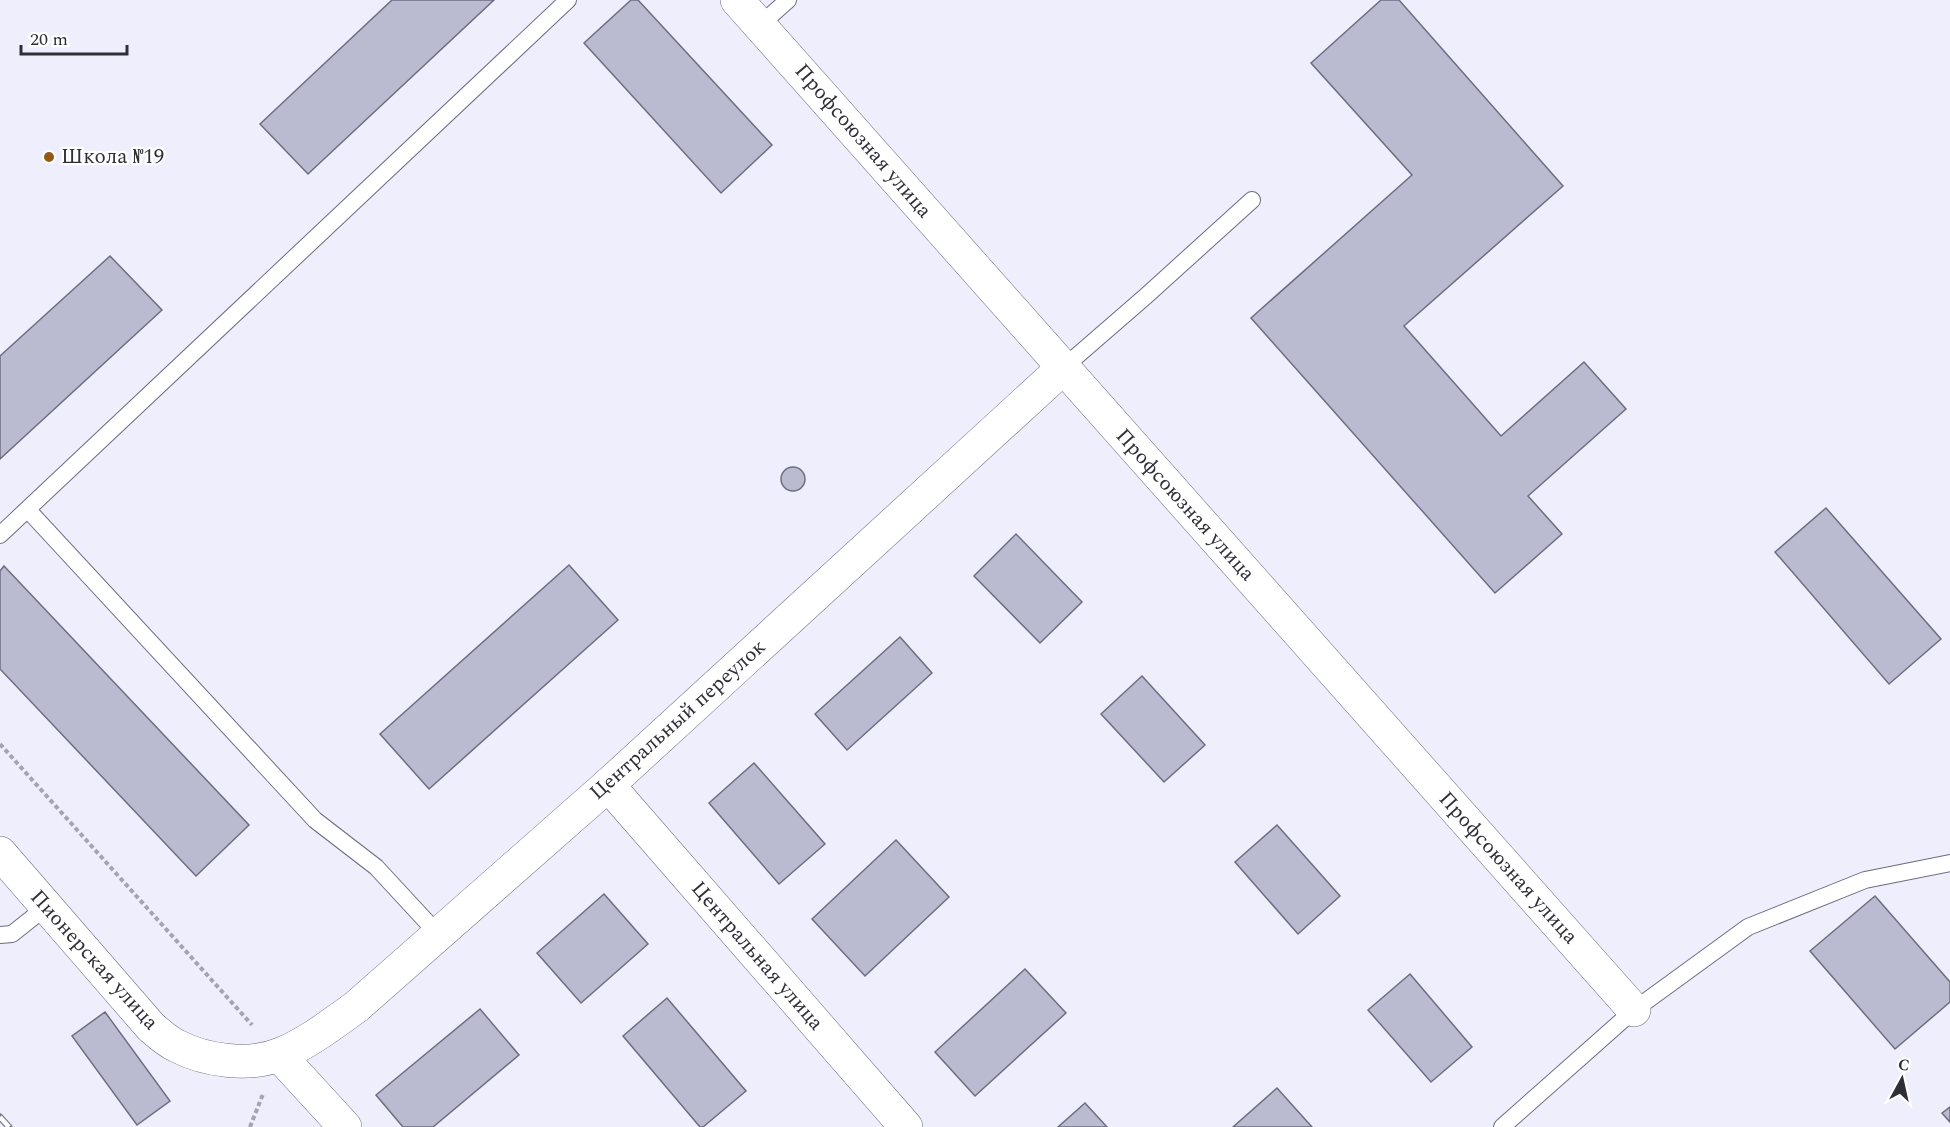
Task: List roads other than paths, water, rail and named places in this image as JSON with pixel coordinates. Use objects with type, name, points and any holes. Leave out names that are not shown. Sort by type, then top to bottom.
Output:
[{"type":"street","name":"Профсоюзная улица","points":[[737,0],[1634,1010]]},
{"type":"street","name":"Центральный переулок","points":[[279,1055],[316,1035],[356,1007],[608,785],[1063,368]]},
{"type":"street","name":"Центральная улица","points":[[608,785],[906,1127]]},
{"type":"street","name":"Пионерская улица","points":[[0,853],[151,1027],[176,1046],[205,1057],[241,1062],[279,1055]]},
{"type":"street","points":[[279,1055],[345,1127]]},
{"type":"lane","points":[[0,535],[568,0]]},
{"type":"lane","points":[[760,25],[788,0]]},
{"type":"lane","points":[[1063,368],[1252,200]]},
{"type":"lane","points":[[28,510],[315,820],[376,867],[438,934]]},
{"type":"lane","points":[[1502,1127],[1634,1010],[1748,927],[1865,880],[1950,863]]},
{"type":"lane","points":[[0,935],[12,934],[46,907]]},
{"type":"railway","points":[[0,1117],[9,1127]]},
{"type":"place","name":"Школа №19","points":[[49,157]]}]
